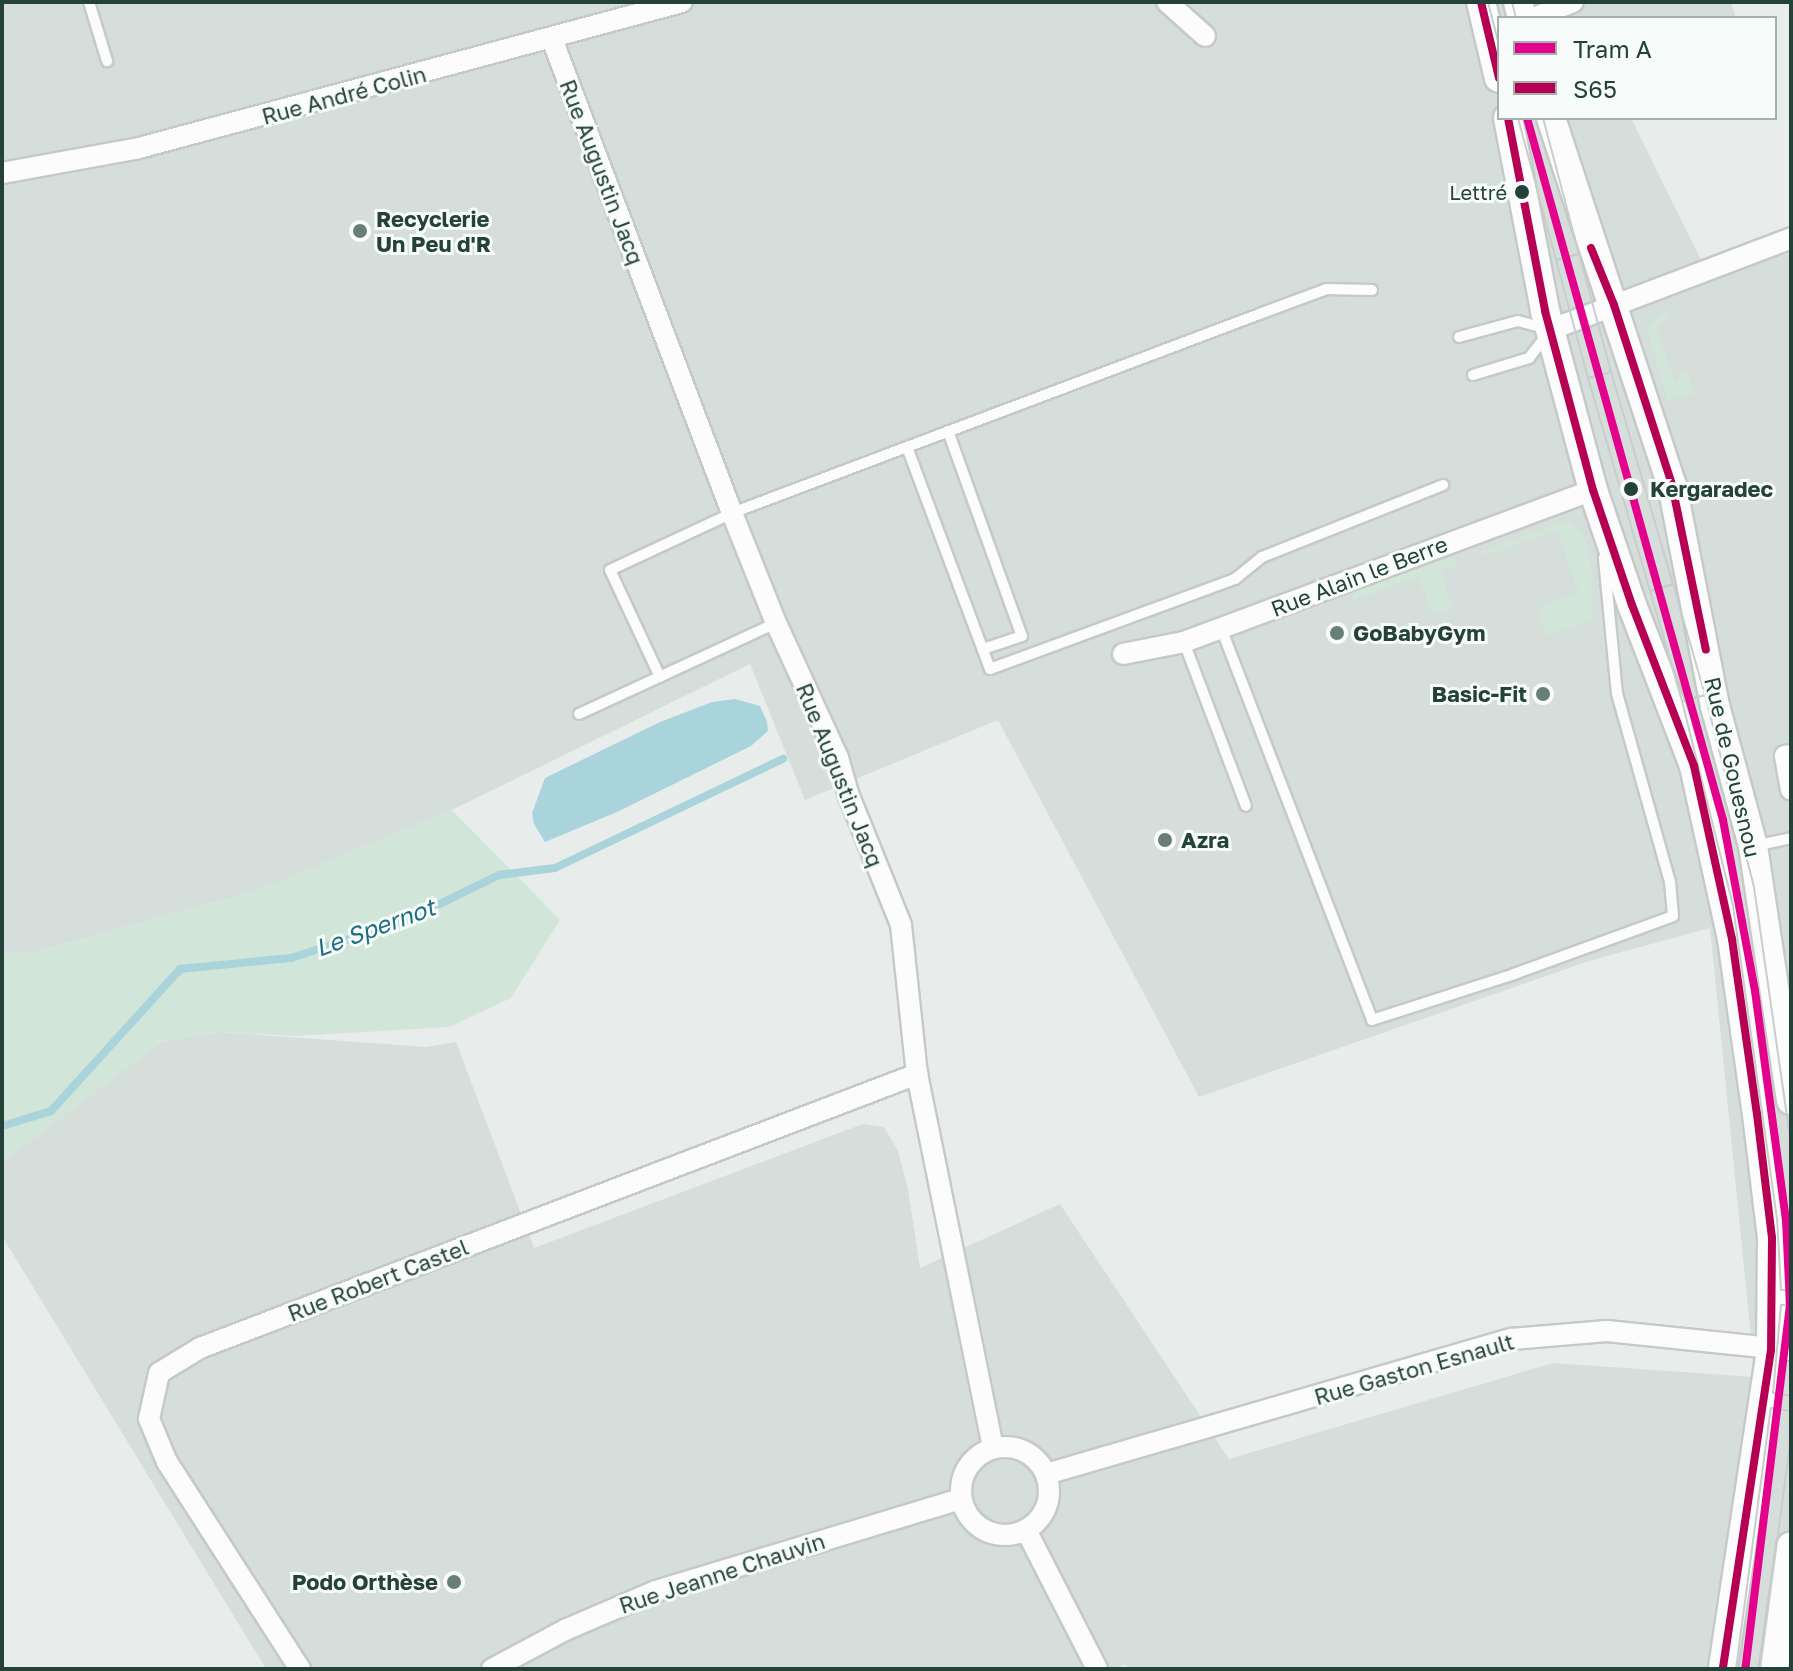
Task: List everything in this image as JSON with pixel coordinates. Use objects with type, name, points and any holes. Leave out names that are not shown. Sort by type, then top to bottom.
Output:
[{"type":"main road","points":[[1481,2],[1497,70]]},
{"type":"main road","name":"Rue de Gouesnou","points":[[1508,120],[1552,329],[1597,501],[1694,766],[1732,939],[1772,1238],[1781,1350],[1723,1669]]},
{"type":"main road","name":"Rue de Gouesnou","points":[[1552,120],[1594,258],[1614,305],[1672,485],[1715,706],[1753,846],[1791,1100]]},
{"type":"main road","points":[[1774,1669],[1791,1546]]},
{"type":"street","name":"Rue André Colin","points":[[2,173],[139,148],[682,2]]},
{"type":"street","points":[[1167,2],[1205,36]]},
{"type":"street","points":[[1539,16],[1573,2]]},
{"type":"street","name":"Rue Augustin Jacq","points":[[552,39],[732,513],[776,623],[838,758],[849,796],[901,925],[917,1074],[970,1347],[993,1448]]},
{"type":"street","points":[[1552,329],[1791,238]]},
{"type":"street","name":"Rue Alain le Berre","points":[[1123,654],[1184,642],[1597,501]]},
{"type":"street","points":[[1791,755],[1785,756],[1791,789]]},
{"type":"street","name":"Rue Robert Castel","points":[[300,1669],[167,1462],[149,1419],[159,1373],[200,1348],[917,1074]]},
{"type":"street","name":"Rue Gaston Esnault","points":[[1046,1474],[1512,1339],[1607,1331],[1781,1350]]},
{"type":"street","points":[[993,1448],[1025,1451],[1046,1474],[1049,1490],[1047,1506],[1039,1520],[1026,1530],[1006,1536],[985,1531],[969,1518],[961,1499],[961,1483],[967,1467],[979,1455],[993,1448]]},
{"type":"street","name":"Rue Jeanne Chauvin","points":[[492,1669],[565,1630],[656,1591],[961,1499]]},
{"type":"street","points":[[1026,1530],[1097,1669]]},
{"type":"lane","points":[[89,2],[107,61]]},
{"type":"lane","points":[[660,677],[610,570],[732,513],[1327,289],[1372,290]]},
{"type":"lane","points":[[1459,337],[1518,321],[1552,329],[1529,358],[1473,375]]},
{"type":"lane","points":[[948,431],[1022,636],[983,649]]},
{"type":"lane","points":[[907,447],[990,669],[1235,579],[1262,557],[1443,485]]},
{"type":"lane","points":[[1221,628],[1372,1020],[1514,974],[1673,916],[1670,882],[1617,694],[1597,501]]},
{"type":"lane","points":[[579,714],[601,701],[776,623]]},
{"type":"lane","points":[[1184,642],[1246,806]]},
{"type":"lane","points":[[1753,846],[1791,838]]},
{"type":"shaded area","points":[[2,2],[1731,2],[1735,16],[1497,16],[1497,120],[1632,120],[1709,276],[1791,253],[1791,1669],[1129,1669],[1126,1664],[1113,1669],[266,1669],[2,1236],[2,1162],[161,1042],[221,1032],[426,1047],[456,1042],[534,1248],[863,1124],[884,1127],[898,1151],[908,1189],[920,1268],[1060,1204],[1229,1459],[1553,1363],[1755,1377],[1710,928],[1589,961],[1199,1097],[998,720],[805,800],[750,664],[452,810],[262,889],[28,954],[2,953]]},
{"type":"green space","points":[[1671,312],[1656,329],[1675,382],[1686,370],[1694,394],[1667,400],[1647,327],[1661,314]]},
{"type":"green space","points":[[1563,522],[1571,522],[1583,535],[1591,563],[1592,621],[1547,635],[1537,608],[1579,593],[1557,531],[1484,556],[1483,550]]},
{"type":"green space","points":[[1454,556],[1457,565],[1440,571],[1453,608],[1432,615],[1419,577],[1353,600],[1351,593]]},
{"type":"green space","points":[[452,810],[560,920],[511,998],[449,1027],[295,1036],[221,1032],[161,1042],[2,1162],[2,953],[28,954],[262,889]]},
{"type":"water","points":[[735,699],[760,706],[767,722],[768,731],[751,746],[617,812],[545,842],[534,824],[532,813],[545,778],[660,722],[712,702]]},
{"type":"waterway","name":"Le Spernot","points":[[2,1126],[51,1111],[180,969],[291,958],[405,921],[499,875],[555,868],[783,759]]},
{"type":"tram line","points":[[1488,2],[1497,37]]},
{"type":"tram line","points":[[1512,2],[1516,16]]},
{"type":"tram line","points":[[1519,120],[1556,260],[1579,254],[1544,120]]},
{"type":"tram line","name":"A","points":[[1528,120],[1723,820],[1755,991],[1786,1220],[1790,1305],[1745,1669]]},
{"type":"tram line","points":[[1579,254],[1611,372],[1588,378],[1556,260],[1579,254]]},
{"type":"tram line","points":[[1611,372],[1673,584],[1650,591],[1588,378],[1611,372]]},
{"type":"tram line","points":[[1673,584],[1705,695],[1682,701],[1650,591],[1673,584]]},
{"type":"tram line","points":[[1791,1144],[1754,887],[1705,695],[1682,701],[1733,906],[1777,1218],[1781,1290],[1791,1290]]},
{"type":"tram line","points":[[1791,1305],[1781,1305],[1773,1393],[1791,1396]]},
{"type":"tram line","points":[[1736,1669],[1771,1408],[1791,1411]]},
{"type":"tram line","points":[[1760,1669],[1791,1436]]},
{"type":"transit line","name":"S65","points":[[1481,2],[1497,70]]},
{"type":"transit line","name":"S65","points":[[1508,120],[1545,311],[1593,490],[1632,605],[1694,766],[1732,939],[1757,1114],[1772,1238],[1771,1350],[1723,1669]]},
{"type":"transit line","name":"S65","points":[[1591,248],[1614,305],[1672,485],[1706,650]]},
{"type":"place","name":"Lettré","points":[[1522,192]]},
{"type":"place","name":"Recyclerie Un Peu d'R","points":[[360,231]]},
{"type":"place","name":"Kergaradec","points":[[1631,489]]},
{"type":"place","name":"GoBabyGym","points":[[1337,633]]},
{"type":"place","name":"Basic-Fit","points":[[1543,694]]},
{"type":"place","name":"Azra","points":[[1165,840]]},
{"type":"place","name":"Podo Orthèse","points":[[454,1582]]}]
